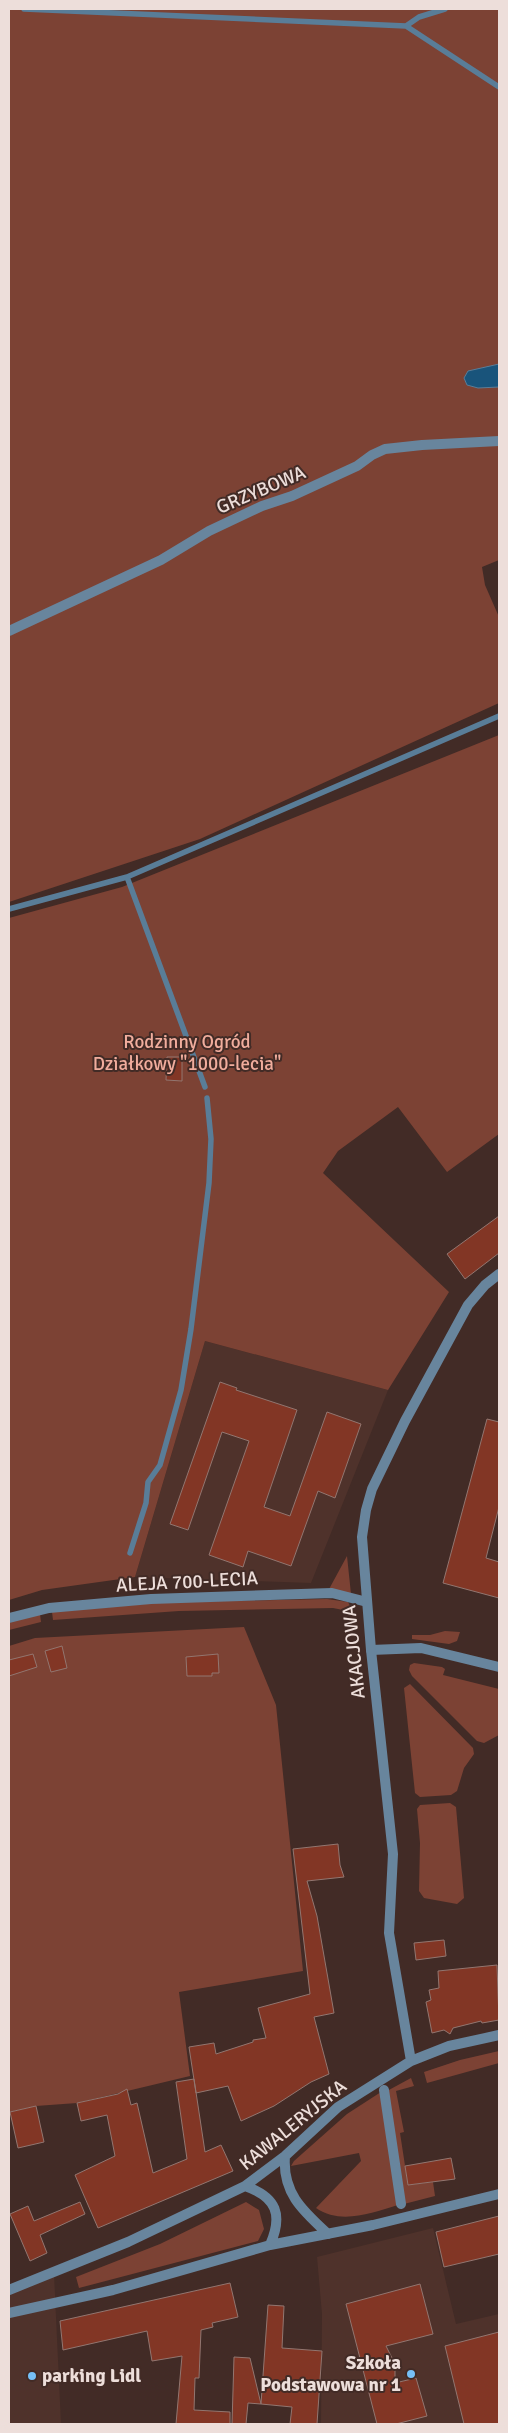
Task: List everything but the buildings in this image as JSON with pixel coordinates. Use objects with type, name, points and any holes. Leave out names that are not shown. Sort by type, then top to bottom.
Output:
[{"type":"street","name":"GRZYBOWA","points":[[9,630],[161,560],[209,530],[262,506],[292,496],[357,466],[372,455],[386,450],[422,445],[499,441]]},
{"type":"street","name":"AKACJOWA","points":[[411,2061],[389,1934],[393,1854],[366,1602],[362,1537],[366,1510],[381,1469],[468,1305],[485,1285],[499,1274]]},
{"type":"street","name":"ALEJA 700-LECIA","points":[[9,1618],[49,1608],[151,1599],[332,1593],[366,1602]]},
{"type":"street","points":[[371,1650],[421,1648],[499,1667]]},
{"type":"street","name":"KAWALERYJSKA","points":[[9,2290],[128,2242],[246,2186],[285,2156],[338,2107],[411,2061],[449,2046],[499,2036]]},
{"type":"street","points":[[384,2090],[401,2204]]},
{"type":"street","points":[[285,2156],[284,2172],[288,2186],[301,2209],[328,2234]]},
{"type":"street","points":[[246,2186],[268,2197],[274,2208],[277,2221],[270,2245]]},
{"type":"street","points":[[9,2313],[113,2290],[270,2245],[403,2219],[499,2194]]},
{"type":"shaded area","points":[[205,1341],[388,1390],[311,1583],[135,1577]]},
{"type":"shaded area","name":"Szkoła Podstawowa nr 1","points":[[433,2228],[456,2324],[499,2314],[499,2424],[321,2424],[322,2314],[317,2257]]},
{"type":"shaded area","name":"parking Lidl","points":[[54,2274],[61,2424],[9,2424],[9,2291]]},
{"type":"green space","points":[[9,9],[499,9],[499,560],[482,567],[485,585],[499,617],[499,703],[200,839],[9,902]]},
{"type":"green space","name":"Rodzinny Ogród Działkowy \"1000-lecia\"","points":[[499,735],[499,1134],[447,1172],[398,1107],[338,1151],[323,1173],[449,1292],[388,1390],[205,1341],[135,1577],[42,1590],[9,1600],[9,918],[122,887]]},
{"type":"green space","points":[[347,1556],[351,1594],[328,1591]]},
{"type":"green space","points":[[327,1599],[348,1602],[353,1612],[333,1608],[179,1611],[53,1620],[52,1612],[168,1602]]},
{"type":"green space","points":[[40,1614],[41,1622],[9,1630],[9,1621]]},
{"type":"green space","points":[[244,1627],[276,1705],[303,1971],[179,1992],[190,2076],[77,2103],[36,2106],[9,2112],[9,1646],[35,1638]]},
{"type":"green space","points":[[445,1631],[460,1632],[457,1641],[449,1644],[412,1639],[412,1635],[430,1635]]},
{"type":"green space","points":[[414,1663],[442,1667],[445,1669],[443,1675],[499,1689],[499,1735],[484,1743],[477,1741],[412,1676],[409,1670],[410,1665]]},
{"type":"green space","points":[[410,1684],[473,1748],[474,1754],[464,1768],[457,1791],[451,1795],[420,1797],[415,1793],[404,1688]]},
{"type":"green space","points":[[450,1803],[456,1807],[464,1898],[457,1904],[424,1898],[419,1891],[420,1843],[417,1809],[420,1805]]},
{"type":"green space","points":[[499,2051],[499,2063],[427,2083],[424,2072],[460,2060]]},
{"type":"green space","points":[[411,2078],[414,2086],[396,2091],[404,2132],[400,2133],[408,2185],[433,2182],[435,2196],[404,2204],[387,2091]]},
{"type":"green space","points":[[381,2092],[398,2205],[367,2214],[346,2217],[326,2213],[316,2208],[361,2161],[359,2153],[291,2166],[294,2161],[347,2114]]},
{"type":"green space","points":[[246,2202],[259,2210],[264,2229],[258,2241],[79,2288],[76,2277],[160,2244]]},
{"type":"water","points":[[499,364],[499,387],[478,388],[467,385],[464,378],[468,371]]},
{"type":"waterway","points":[[24,9],[406,26],[499,87]]},
{"type":"waterway","points":[[406,26],[419,17],[445,9]]},
{"type":"waterway","points":[[127,877],[499,716]]},
{"type":"waterway","points":[[9,909],[127,877],[205,1087]]},
{"type":"waterway","points":[[130,1553],[146,1503],[148,1482],[160,1465],[181,1390],[191,1329],[209,1183],[211,1139],[207,1098]]},
{"type":"place","name":"Szkoła Podstawowa nr 1","points":[[411,2374]]},
{"type":"place","name":"parking Lidl","points":[[32,2376]]}]
